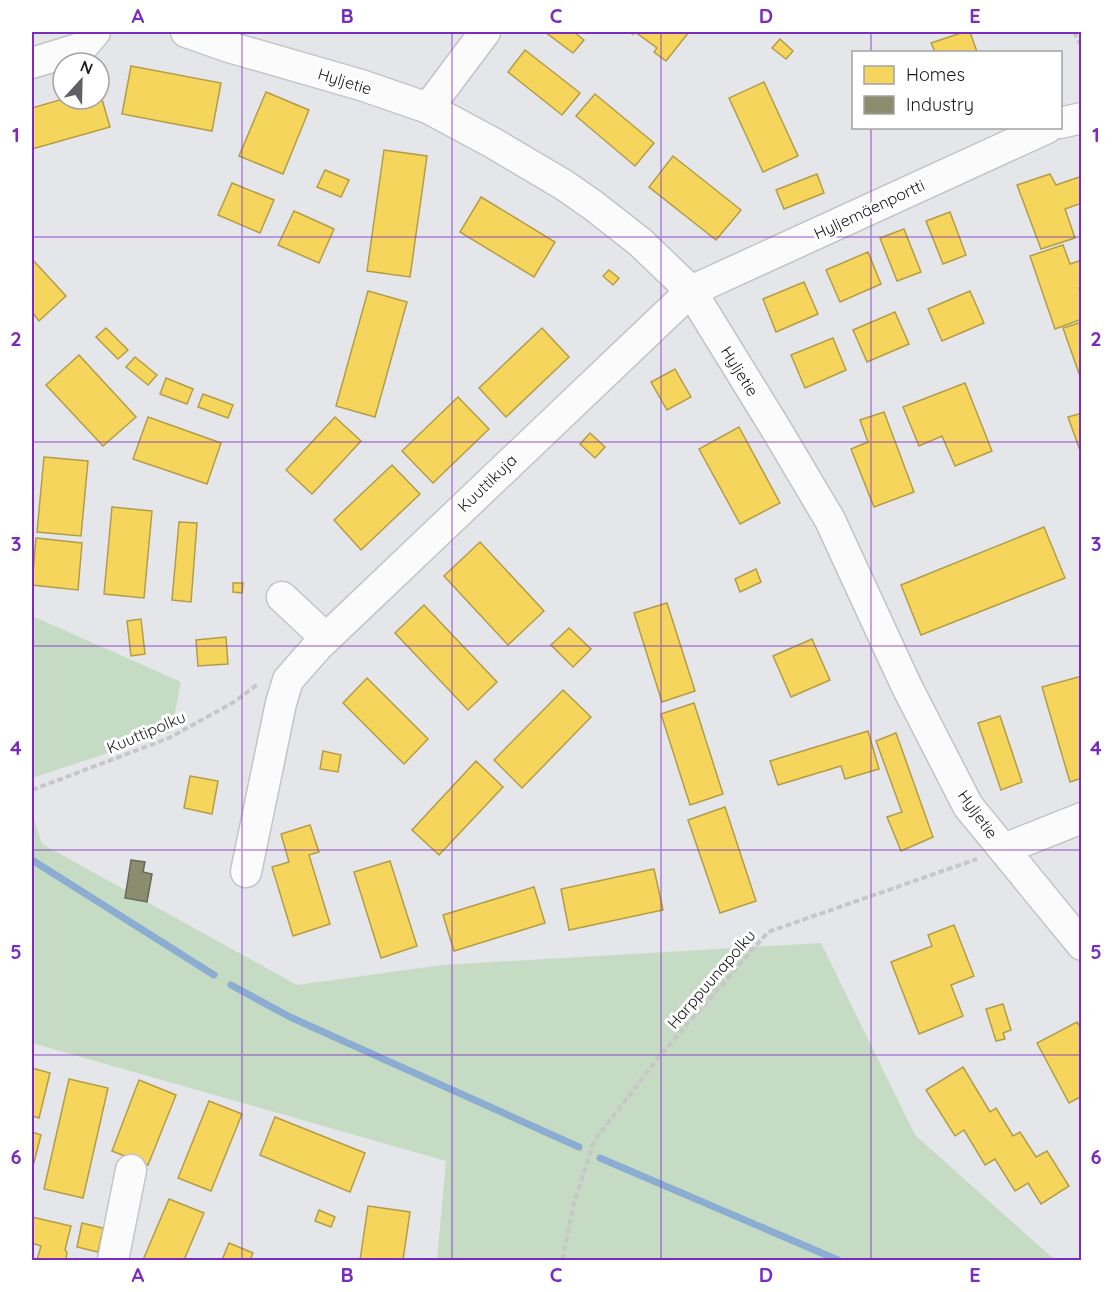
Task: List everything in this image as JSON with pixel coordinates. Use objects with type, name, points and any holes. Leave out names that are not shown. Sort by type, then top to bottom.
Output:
[{"type":"street","points":[[32,63],[81,48],[95,32]]},
{"type":"street","name":"Hyljetie","points":[[186,32],[229,47],[361,85],[428,108],[494,143],[587,200],[640,242],[691,291],[830,520],[906,685],[968,806],[1082,945]]},
{"type":"street","points":[[428,108],[485,32]]},
{"type":"street","points":[[1062,123],[1082,118]]},
{"type":"street","name":"Hyljemäenportti","points":[[691,291],[1045,129]]},
{"type":"street","name":"Kuuttikuja","points":[[275,680],[324,640],[691,291]]},
{"type":"street","points":[[282,597],[315,628],[324,640]]},
{"type":"street","points":[[246,872],[281,703],[275,680]]},
{"type":"street","points":[[1004,849],[1082,818]]},
{"type":"street","points":[[113,1260],[131,1170]]},
{"type":"path","points":[[1074,32],[1082,47]]},
{"type":"path","name":"Kuuttipolku","points":[[32,790],[169,738],[275,680]]},
{"type":"path","name":"Harppuunapolku","points":[[562,1260],[574,1203],[594,1141],[658,1058],[768,932],[1004,849]]},
{"type":"green space","points":[[32,616],[181,682],[171,732],[32,778]]},
{"type":"green space","points":[[32,813],[42,844],[297,985],[442,965],[821,943],[915,1135],[1055,1260],[437,1260],[446,1161],[32,1043]]},
{"type":"building: Homes","points":[[545,32],[574,32],[584,40],[573,53]]},
{"type":"building: Homes","points":[[635,32],[689,32],[666,61],[654,52],[657,48]]},
{"type":"building: Homes","points":[[970,32],[977,51],[935,51],[931,43]]},
{"type":"building: Homes","points":[[780,39],[793,51],[786,59],[772,48]]},
{"type":"building: Homes","points":[[525,50],[580,93],[562,115],[508,72]]},
{"type":"building: Homes","points":[[131,66],[221,83],[212,131],[122,114]]},
{"type":"building: Homes","points":[[764,82],[798,156],[763,172],[729,98]]},
{"type":"building: Homes","points":[[266,92],[309,110],[283,174],[239,156]]},
{"type":"building: Homes","points":[[595,94],[654,143],[635,166],[576,116]]},
{"type":"building: Homes","points":[[51,102],[51,111],[105,111],[110,127],[32,149],[32,108]]},
{"type":"building: Homes","points":[[384,150],[427,156],[410,277],[367,271]]},
{"type":"building: Homes","points":[[673,156],[741,210],[716,240],[649,187]]},
{"type":"building: Homes","points":[[325,170],[349,180],[341,197],[317,187]]},
{"type":"building: Homes","points":[[817,174],[824,193],[784,209],[776,190]]},
{"type":"building: Homes","points":[[1050,174],[1056,185],[1082,176],[1082,203],[1065,209],[1075,238],[1041,249],[1017,185]]},
{"type":"building: Homes","points":[[232,183],[274,200],[260,233],[218,215]]},
{"type":"building: Homes","points":[[481,197],[555,242],[534,277],[460,232]]},
{"type":"building: Homes","points":[[294,211],[334,229],[319,263],[278,245]]},
{"type":"building: Homes","points":[[950,212],[966,255],[943,264],[926,221]]},
{"type":"building: Homes","points":[[904,229],[921,272],[897,281],[880,238]]},
{"type":"building: Homes","points":[[1063,245],[1070,264],[1082,260],[1082,287],[1079,288],[1082,295],[1082,319],[1055,329],[1030,256]]},
{"type":"building: Homes","points":[[868,252],[881,284],[840,302],[826,270]]},
{"type":"building: Homes","points":[[32,259],[66,296],[39,321],[32,312]]},
{"type":"building: Homes","points":[[609,270],[619,278],[613,285],[603,276]]},
{"type":"building: Homes","points":[[804,282],[818,314],[776,332],[763,299]]},
{"type":"building: Homes","points":[[368,291],[407,302],[375,417],[336,406]]},
{"type":"building: Homes","points":[[970,291],[984,323],[942,341],[928,309]]},
{"type":"building: Homes","points":[[895,312],[909,344],[867,362],[853,330]]},
{"type":"building: Homes","points":[[1082,322],[1082,382],[1063,328]]},
{"type":"building: Homes","points":[[106,328],[128,350],[118,359],[96,337]]},
{"type":"building: Homes","points":[[542,328],[569,357],[506,417],[479,388]]},
{"type":"building: Homes","points":[[833,338],[846,370],[805,388],[791,355]]},
{"type":"building: Homes","points":[[79,355],[136,417],[103,446],[46,385]]},
{"type":"building: Homes","points":[[135,357],[157,375],[148,385],[126,367]]},
{"type":"building: Homes","points":[[675,369],[691,397],[667,410],[651,382]]},
{"type":"building: Homes","points":[[166,378],[193,389],[187,404],[160,394]]},
{"type":"building: Homes","points":[[965,383],[992,451],[955,466],[942,436],[919,446],[903,407]]},
{"type":"building: Homes","points":[[203,394],[233,405],[228,418],[198,407]]},
{"type":"building: Homes","points":[[458,397],[489,429],[433,483],[402,451]]},
{"type":"building: Homes","points":[[884,412],[914,492],[874,507],[851,449],[868,442],[860,420]]},
{"type":"building: Homes","points":[[1082,413],[1082,456],[1068,417]]},
{"type":"building: Homes","points":[[148,417],[221,443],[207,484],[133,459]]},
{"type":"building: Homes","points":[[335,417],[361,441],[312,494],[286,470]]},
{"type":"building: Homes","points":[[739,427],[780,503],[740,524],[699,449]]},
{"type":"building: Homes","points":[[590,433],[605,447],[595,458],[580,444]]},
{"type":"building: Homes","points":[[44,457],[88,461],[81,536],[37,532]]},
{"type":"building: Homes","points":[[392,465],[420,494],[361,550],[334,520]]},
{"type":"building: Homes","points":[[112,507],[152,511],[144,598],[104,594]]},
{"type":"building: Homes","points":[[179,522],[197,523],[191,602],[172,600]]},
{"type":"building: Homes","points":[[1044,527],[1065,578],[921,635],[901,585]]},
{"type":"building: Homes","points":[[36,538],[82,543],[78,590],[32,585]]},
{"type":"building: Homes","points":[[480,542],[544,611],[508,645],[444,576]]},
{"type":"building: Homes","points":[[756,569],[761,582],[740,592],[735,579]]},
{"type":"building: Homes","points":[[233,583],[243,583],[242,593],[233,592]]},
{"type":"building: Homes","points":[[667,603],[695,691],[662,702],[634,613]]},
{"type":"building: Homes","points":[[424,605],[497,682],[468,710],[395,633]]},
{"type":"building: Homes","points":[[141,619],[145,654],[131,656],[127,621]]},
{"type":"building: Homes","points":[[569,628],[591,649],[573,667],[551,645]]},
{"type":"building: Homes","points":[[226,637],[228,664],[198,666],[196,640]]},
{"type":"building: Homes","points":[[812,639],[830,680],[791,697],[773,656]]},
{"type":"building: Homes","points":[[1082,676],[1082,778],[1070,782],[1042,687]]},
{"type":"building: Homes","points":[[367,678],[428,739],[404,764],[343,703]]},
{"type":"building: Homes","points":[[563,690],[591,717],[522,788],[494,760]]},
{"type":"building: Homes","points":[[694,703],[723,794],[690,805],[661,714]]},
{"type":"building: Homes","points":[[1000,716],[1022,782],[1001,790],[978,723]]},
{"type":"building: Homes","points":[[868,731],[879,769],[845,779],[841,766],[778,785],[770,761]]},
{"type":"building: Homes","points":[[896,733],[933,837],[901,851],[887,817],[902,812],[876,741]]},
{"type":"building: Homes","points":[[323,751],[341,755],[338,772],[320,769]]},
{"type":"building: Homes","points":[[476,761],[503,787],[439,855],[412,830]]},
{"type":"building: Homes","points":[[190,776],[218,781],[212,814],[184,808]]},
{"type":"building: Homes","points":[[725,807],[756,901],[720,913],[688,820]]},
{"type":"building: Homes","points":[[310,825],[319,852],[309,855],[330,924],[293,936],[272,867],[289,862],[281,834]]},
{"type":"building: Homes","points":[[390,861],[417,946],[381,958],[354,872]]},
{"type":"building: Homes","points":[[654,869],[663,910],[569,930],[561,889]]},
{"type":"building: Homes","points":[[534,887],[545,923],[454,951],[443,915]]},
{"type":"building: Homes","points":[[954,925],[974,976],[951,985],[963,1016],[919,1034],[891,962],[932,946],[928,935]]},
{"type":"building: Homes","points":[[1003,1004],[1011,1030],[1003,1033],[1005,1039],[996,1041],[986,1009]]},
{"type":"building: Homes","points":[[1077,1022],[1082,1030],[1082,1096],[1069,1103],[1037,1043]]},
{"type":"building: Homes","points":[[963,1067],[990,1112],[996,1108],[1013,1136],[1020,1132],[1036,1157],[1047,1151],[1069,1186],[1041,1204],[1028,1183],[1015,1191],[995,1159],[985,1165],[964,1130],[955,1136],[926,1090]]},
{"type":"building: Homes","points":[[32,1068],[50,1073],[39,1118],[32,1116]]},
{"type":"building: Homes","points":[[69,1079],[108,1088],[83,1198],[44,1189]]},
{"type":"building: Homes","points":[[139,1080],[176,1095],[148,1165],[112,1151]]},
{"type":"building: Homes","points":[[209,1101],[242,1114],[211,1191],[178,1178]]},
{"type":"building: Homes","points":[[275,1117],[365,1153],[350,1192],[260,1155]]},
{"type":"building: Homes","points":[[32,1132],[41,1135],[32,1170]]},
{"type":"building: Homes","points":[[169,1199],[204,1213],[184,1260],[143,1260]]},
{"type":"building: Homes","points":[[368,1206],[410,1212],[403,1260],[360,1260]]},
{"type":"building: Homes","points":[[319,1210],[335,1217],[331,1227],[315,1221]]},
{"type":"building: Homes","points":[[32,1217],[71,1226],[65,1250],[66,1259],[37,1260],[41,1246],[32,1243]]},
{"type":"building: Homes","points":[[82,1223],[103,1228],[98,1252],[77,1247]]},
{"type":"building: Homes","points":[[229,1243],[253,1253],[250,1260],[222,1260]]},
{"type":"building: Industry","points":[[131,860],[145,862],[143,872],[152,874],[147,902],[125,898]]},
{"type":"waterway","points":[[32,860],[214,975]]},
{"type":"waterway","points":[[231,985],[290,1017],[579,1147]]},
{"type":"waterway","points":[[600,1158],[838,1260]]}]
